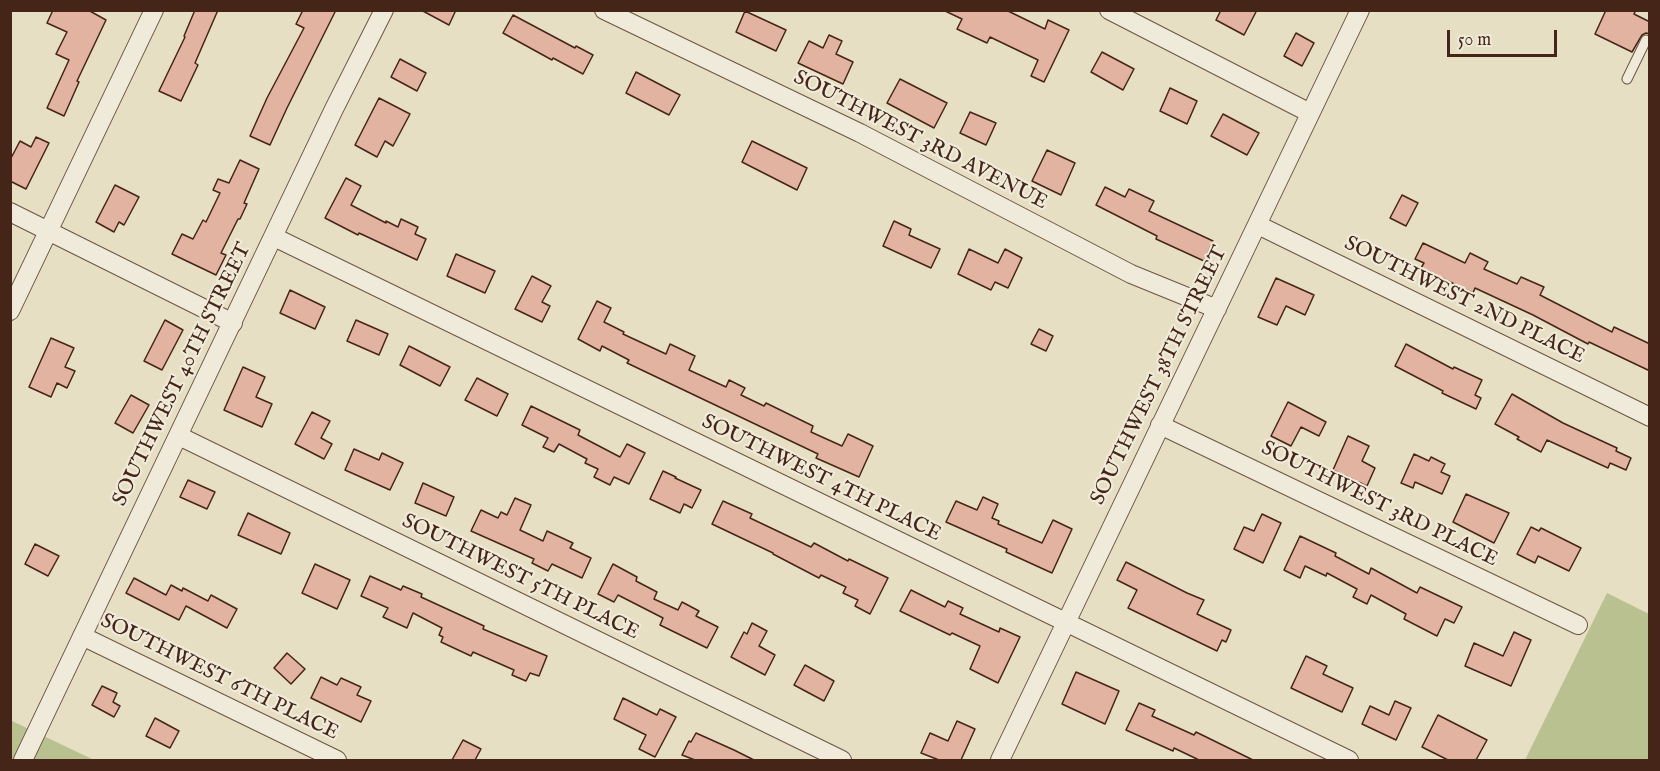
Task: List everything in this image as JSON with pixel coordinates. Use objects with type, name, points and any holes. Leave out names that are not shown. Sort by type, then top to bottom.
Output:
[{"type":"street","points":[[10,311],[154,10]]},
{"type":"street","name":"SOUTHWEST 40TH STREET","points":[[24,760],[334,109],[384,10]]},
{"type":"street","name":"SOUTHWEST 3RD AVENUE","points":[[604,10],[860,133],[1131,274],[1217,309]]},
{"type":"street","points":[[1109,10],[1310,113]]},
{"type":"street","name":"SOUTHWEST 38TH STREET","points":[[999,760],[1360,10]]},
{"type":"street","points":[[10,212],[233,323]]},
{"type":"street","name":"SOUTHWEST 2ND PLACE","points":[[1258,225],[1650,417]]},
{"type":"street","name":"SOUTHWEST 4TH PLACE","points":[[274,237],[1349,760]]},
{"type":"street","name":"SOUTHWEST 3RD PLACE","points":[[1160,425],[1578,625]]},
{"type":"street","name":"SOUTHWEST 5TH PLACE","points":[[179,436],[842,760]]},
{"type":"street","name":"SOUTHWEST 6TH PLACE","points":[[82,636],[337,760]]},
{"type":"lane","points":[[1627,79],[1646,40]]},
{"type":"green space","points":[[1607,593],[1649,614],[1649,760],[1525,760]]},
{"type":"green space","points":[[10,720],[94,760],[11,760]]},
{"type":"building","points":[[53,10],[88,10],[106,20],[77,81],[79,82],[64,116],[47,108],[69,60],[56,54],[67,32],[47,23]]},
{"type":"building","points":[[195,10],[218,10],[195,63],[198,65],[181,101],[159,91],[185,37]]},
{"type":"building","points":[[303,10],[336,10],[270,145],[250,136],[304,28],[296,24]]},
{"type":"building","points":[[421,10],[456,10],[449,25]]},
{"type":"building","points":[[943,10],[1006,10],[1045,29],[1048,20],[1069,30],[1044,82],[1031,76],[1038,60],[990,37],[987,43],[957,29],[962,19]]},
{"type":"building","points":[[1221,10],[1257,10],[1244,35],[1216,20]]},
{"type":"building","points":[[1606,10],[1636,10],[1634,14],[1650,22],[1650,34],[1642,35],[1632,52],[1595,34]]},
{"type":"building","points":[[745,11],[786,30],[776,51],[736,32]]},
{"type":"building","points":[[513,15],[593,55],[583,74],[503,33]]},
{"type":"building","points":[[1296,33],[1314,43],[1302,66],[1284,56]]},
{"type":"building","points":[[829,35],[842,41],[836,54],[853,62],[843,84],[798,63],[809,41],[823,48]]},
{"type":"building","points":[[1102,52],[1134,69],[1123,90],[1091,72]]},
{"type":"building","points":[[400,59],[426,73],[417,91],[391,77]]},
{"type":"building","points":[[636,72],[680,95],[669,115],[626,93]]},
{"type":"building","points":[[900,79],[947,103],[934,128],[887,103]]},
{"type":"building","points":[[1170,88],[1197,101],[1187,124],[1160,111]]},
{"type":"building","points":[[379,98],[410,114],[393,146],[385,141],[377,157],[355,145]]},
{"type":"building","points":[[970,112],[996,123],[986,145],[960,133]]},
{"type":"building","points":[[1223,114],[1259,133],[1247,155],[1211,136]]},
{"type":"building","points":[[36,137],[49,143],[26,189],[10,181],[10,160],[20,141],[31,147]]},
{"type":"building","points":[[752,141],[807,168],[797,190],[742,162]]},
{"type":"building","points":[[1047,150],[1075,163],[1061,195],[1032,181]]},
{"type":"building","points":[[240,160],[259,169],[244,203],[247,204],[221,253],[226,255],[216,275],[172,254],[182,234],[193,239],[203,220],[206,222],[220,193],[213,190],[218,179],[229,183]]},
{"type":"building","points":[[346,178],[361,186],[351,205],[398,227],[401,219],[418,227],[415,234],[426,239],[417,260],[325,218]]},
{"type":"building","points":[[115,185],[139,197],[124,225],[119,222],[114,232],[96,222]]},
{"type":"building","points":[[1105,187],[1125,197],[1129,189],[1154,201],[1149,211],[1213,241],[1204,261],[1156,239],[1157,236],[1096,205]]},
{"type":"building","points":[[1402,195],[1418,203],[1406,226],[1390,218]]},
{"type":"building","points":[[894,221],[911,229],[909,235],[940,249],[931,268],[883,246]]},
{"type":"building","points":[[1423,243],[1465,263],[1470,253],[1488,262],[1484,269],[1517,284],[1521,277],[1544,287],[1540,295],[1612,332],[1614,327],[1650,344],[1650,371],[1589,342],[1588,344],[1475,288],[1473,293],[1421,268],[1424,263],[1415,259]]},
{"type":"building","points":[[969,249],[998,263],[1005,249],[1022,258],[1008,288],[995,282],[991,290],[958,274]]},
{"type":"building","points":[[456,254],[495,271],[485,293],[447,276]]},
{"type":"building","points":[[532,276],[551,286],[542,302],[550,306],[542,322],[515,309]]},
{"type":"building","points":[[1276,278],[1314,295],[1305,315],[1286,306],[1277,325],[1258,317]]},
{"type":"building","points":[[290,290],[325,307],[315,329],[280,313]]},
{"type":"building","points":[[597,301],[611,308],[604,322],[624,332],[623,334],[666,354],[670,344],[695,356],[689,370],[726,387],[729,380],[745,388],[741,395],[764,406],[766,403],[813,426],[811,432],[842,446],[848,434],[873,446],[859,477],[816,458],[818,454],[627,363],[629,360],[602,346],[600,351],[578,339]]},
{"type":"building","points":[[165,320],[183,330],[162,370],[144,361]]},
{"type":"building","points":[[356,320],[388,334],[379,355],[347,341]]},
{"type":"building","points":[[1039,329],[1053,336],[1046,351],[1031,344]]},
{"type":"building","points":[[51,338],[74,348],[65,367],[75,371],[67,388],[57,383],[51,397],[29,387]]},
{"type":"building","points":[[1406,344],[1453,369],[1454,367],[1482,380],[1475,395],[1481,398],[1476,409],[1442,393],[1443,391],[1395,366]]},
{"type":"building","points":[[409,346],[450,367],[440,386],[400,365]]},
{"type":"building","points":[[243,367],[265,377],[256,397],[272,404],[262,427],[224,410]]},
{"type":"building","points":[[477,378],[508,394],[497,416],[465,400]]},
{"type":"building","points":[[1512,394],[1563,423],[1617,448],[1616,451],[1631,458],[1626,470],[1610,463],[1608,468],[1547,440],[1541,452],[1517,439],[1519,437],[1495,424]]},
{"type":"building","points":[[131,395],[149,405],[133,433],[115,423]]},
{"type":"building","points":[[1288,402],[1326,422],[1319,436],[1301,427],[1291,446],[1271,436]]},
{"type":"building","points":[[531,406],[580,430],[578,435],[620,457],[627,444],[645,453],[629,484],[614,477],[610,485],[594,477],[598,469],[585,463],[587,459],[559,444],[554,452],[543,447],[548,438],[522,425]]},
{"type":"building","points":[[312,412],[330,421],[321,438],[332,444],[324,459],[295,444]]},
{"type":"building","points":[[1348,436],[1369,446],[1362,461],[1375,468],[1367,486],[1333,470]]},
{"type":"building","points":[[354,449],[379,460],[382,453],[403,463],[390,490],[345,470]]},
{"type":"building","points":[[1414,454],[1429,461],[1431,457],[1445,464],[1441,472],[1450,476],[1442,494],[1415,482],[1413,488],[1401,483]]},
{"type":"building","points":[[663,471],[701,490],[692,508],[684,504],[680,513],[650,499]]},
{"type":"building","points":[[188,480],[215,492],[207,509],[180,497]]},
{"type":"building","points":[[423,483],[454,497],[446,516],[415,503]]},
{"type":"building","points":[[1466,494],[1509,513],[1494,543],[1453,522]]},
{"type":"building","points":[[983,497],[998,504],[992,518],[999,521],[998,524],[1042,543],[1053,520],[1072,529],[1052,573],[1006,552],[1007,549],[946,522],[956,501],[977,510]]},
{"type":"building","points":[[515,498],[531,505],[520,530],[543,541],[547,531],[573,543],[570,548],[591,558],[582,578],[552,564],[548,571],[532,563],[534,559],[471,531],[481,510],[498,518],[501,512],[507,515]]},
{"type":"building","points":[[723,501],[752,514],[750,518],[811,547],[814,543],[888,578],[870,614],[855,606],[858,600],[843,593],[846,587],[821,575],[819,578],[712,524]]},
{"type":"building","points":[[248,513],[290,533],[281,554],[238,535]]},
{"type":"building","points":[[1262,514],[1281,523],[1263,563],[1234,549],[1244,527],[1254,531]]},
{"type":"building","points":[[1531,527],[1539,531],[1541,528],[1581,548],[1569,571],[1538,556],[1535,563],[1517,554]]},
{"type":"building","points":[[1300,536],[1336,553],[1335,556],[1369,574],[1371,568],[1417,593],[1420,587],[1462,607],[1454,623],[1445,619],[1437,636],[1404,619],[1406,614],[1371,595],[1367,604],[1353,597],[1357,589],[1327,573],[1326,576],[1305,566],[1300,578],[1284,570]]},
{"type":"building","points":[[35,544],[59,556],[48,576],[25,564]]},
{"type":"building","points":[[1126,562],[1204,600],[1197,614],[1231,630],[1226,642],[1222,640],[1217,651],[1128,608],[1137,590],[1117,580]]},
{"type":"building","points":[[315,564],[350,580],[337,609],[302,593]]},
{"type":"building","points":[[613,564],[637,577],[636,581],[657,592],[654,599],[678,610],[682,602],[699,611],[696,616],[718,627],[707,648],[660,625],[663,618],[618,595],[614,602],[598,594]]},
{"type":"building","points":[[370,576],[401,590],[403,586],[422,594],[421,597],[484,626],[483,629],[547,656],[539,676],[530,673],[526,681],[512,675],[514,670],[473,652],[471,656],[441,642],[443,637],[439,635],[442,628],[413,613],[407,628],[383,617],[388,608],[361,596]]},
{"type":"building","points":[[134,578],[166,595],[171,585],[182,591],[183,588],[208,601],[211,595],[237,609],[227,628],[186,606],[179,620],[126,593]]},
{"type":"building","points":[[911,590],[945,607],[948,601],[963,608],[960,614],[999,632],[1000,628],[1020,637],[998,683],[970,669],[980,646],[952,633],[950,635],[900,611]]},
{"type":"building","points":[[752,623],[767,631],[759,646],[775,655],[765,675],[731,657],[744,632],[747,634]]},
{"type":"building","points":[[1514,632],[1531,640],[1511,686],[1465,666],[1474,643],[1503,656]]},
{"type":"building","points":[[287,653],[305,669],[291,684],[274,668]]},
{"type":"building","points":[[1306,656],[1327,666],[1323,674],[1353,688],[1342,712],[1291,688]]},
{"type":"building","points":[[805,665],[834,681],[824,701],[794,685]]},
{"type":"building","points":[[1076,672],[1119,691],[1105,724],[1062,704]]},
{"type":"building","points":[[321,677],[337,685],[341,678],[361,687],[357,695],[371,701],[361,722],[311,698]]},
{"type":"building","points":[[102,686],[117,693],[113,702],[120,706],[114,717],[92,705]]},
{"type":"building","points":[[623,698],[657,715],[660,709],[676,717],[655,757],[639,749],[646,735],[614,719]]},
{"type":"building","points":[[1395,701],[1411,708],[1396,740],[1362,724],[1370,706],[1389,715]]},
{"type":"building","points":[[1139,703],[1155,710],[1152,716],[1194,735],[1196,732],[1253,760],[1199,760],[1126,730]]},
{"type":"building","points":[[1438,715],[1487,740],[1476,760],[1448,760],[1422,747]]},
{"type":"building","points":[[155,718],[179,731],[170,748],[146,736]]},
{"type":"building","points":[[957,721],[975,729],[961,760],[939,760],[921,753],[930,733],[948,741]]},
{"type":"building","points":[[696,733],[754,760],[695,760],[682,755]]},
{"type":"building","points":[[463,740],[481,749],[475,760],[452,760]]}]
